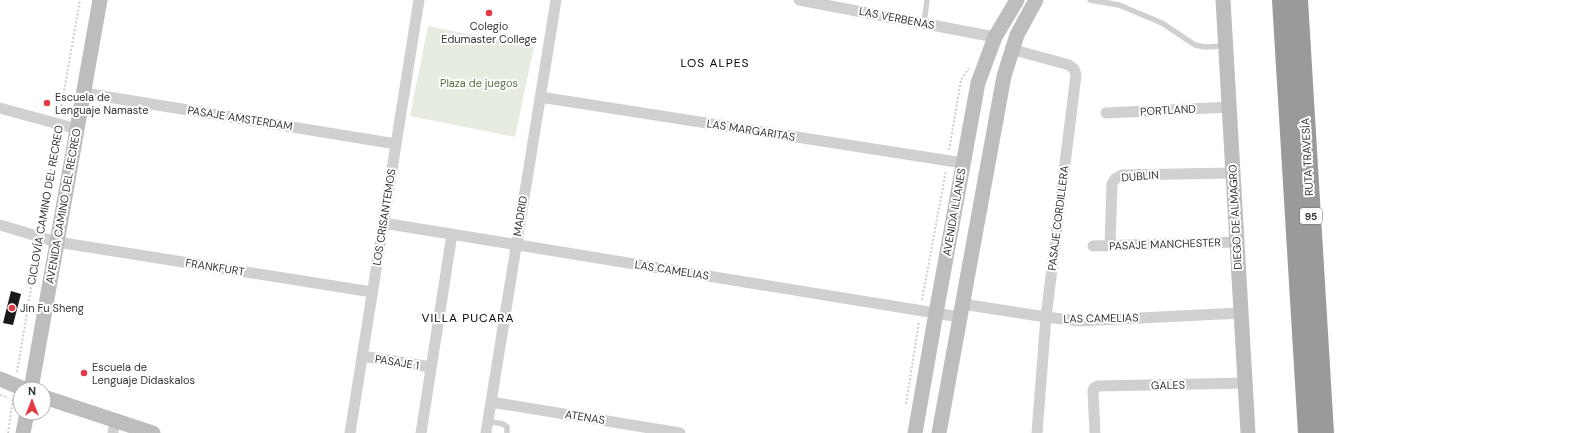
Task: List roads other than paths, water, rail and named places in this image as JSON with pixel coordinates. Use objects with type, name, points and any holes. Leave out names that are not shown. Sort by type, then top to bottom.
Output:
[{"type":"highway","points":[[1270,0],[1286,68]]},
{"type":"highway","name":"RUTA TRAVESÍA","points":[[1282,0],[1308,433]]},
{"type":"highway","name":"RUTA TRAVESÍA","points":[[1298,0],[1324,433]]},
{"type":"main road","name":"AVENIDA CAMINO DEL RECREO","points":[[32,381],[100,0]]},
{"type":"main road","name":"AVENIDA ILLANES","points":[[915,433],[978,83],[995,37],[1017,0]]},
{"type":"main road","points":[[940,433],[1002,84],[1011,49],[1021,24],[1036,0]]},
{"type":"main road","name":"DIEGO DE ALMAGRO","points":[[1223,0],[1248,433]]},
{"type":"main road","points":[[0,379],[12,384]]},
{"type":"main road","points":[[52,400],[114,426],[152,433]]},
{"type":"main road","points":[[23,433],[25,421]]},
{"type":"street","name":"LOS CRISANTEMOS","points":[[350,433],[419,0]]},
{"type":"street","name":"MADRID","points":[[486,433],[556,0]]},
{"type":"street","name":"LAS VERBENAS","points":[[799,0],[995,37]]},
{"type":"street","name":"PASAJE CORDILLERA","points":[[1011,49],[1069,65],[1074,70],[1076,75],[1046,317],[1036,433]]},
{"type":"street","name":"PASAJE AMSTERDAM","points":[[84,93],[396,144]]},
{"type":"street","name":"LAS MARGARITAS","points":[[540,97],[963,163]]},
{"type":"street","name":"PORTLAND","points":[[1106,113],[1230,107]]},
{"type":"street","points":[[0,108],[77,129]]},
{"type":"street","name":"DUBLIN","points":[[1110,246],[1112,184],[1115,179],[1122,175],[1233,173]]},
{"type":"street","name":"LAS CAMELIAS","points":[[383,223],[936,313],[961,310],[1079,321],[1241,313]]},
{"type":"street","name":"FRANKFURT","points":[[0,225],[57,242],[372,292]]},
{"type":"street","points":[[421,433],[452,234]]},
{"type":"street","name":"PASAJE MANCHESTER","points":[[1094,246],[1237,242]]},
{"type":"street","name":"PASAJE 1","points":[[362,356],[431,367]]},
{"type":"street","name":"GALES","points":[[1095,433],[1092,391],[1098,386],[1245,383]]},
{"type":"street","name":"ATENAS","points":[[491,402],[680,433]]},
{"type":"lane","points":[[924,23],[927,0]]},
{"type":"lane","points":[[1090,0],[1119,5],[1162,23],[1195,45],[1226,46]]},
{"type":"lane","points":[[488,421],[503,424],[507,427],[507,433]]},
{"type":"place","name":"Colegio Edumaster College","points":[[489,13]]},
{"type":"place","name":"Escuela de Lenguaje Namaste","points":[[47,103]]},
{"type":"place","name":"Jin Fu Sheng","points":[[12,308]]},
{"type":"place","name":"Escuela de Lenguaje Didaskalos","points":[[84,373]]},
{"type":"district","name":"LOS ALPES","points":[[715,63]]},
{"type":"district","name":"VILLA PUCARA","points":[[468,318]]},
{"type":"park label","name":"Plaza de juegos","points":[[479,83]]}]
